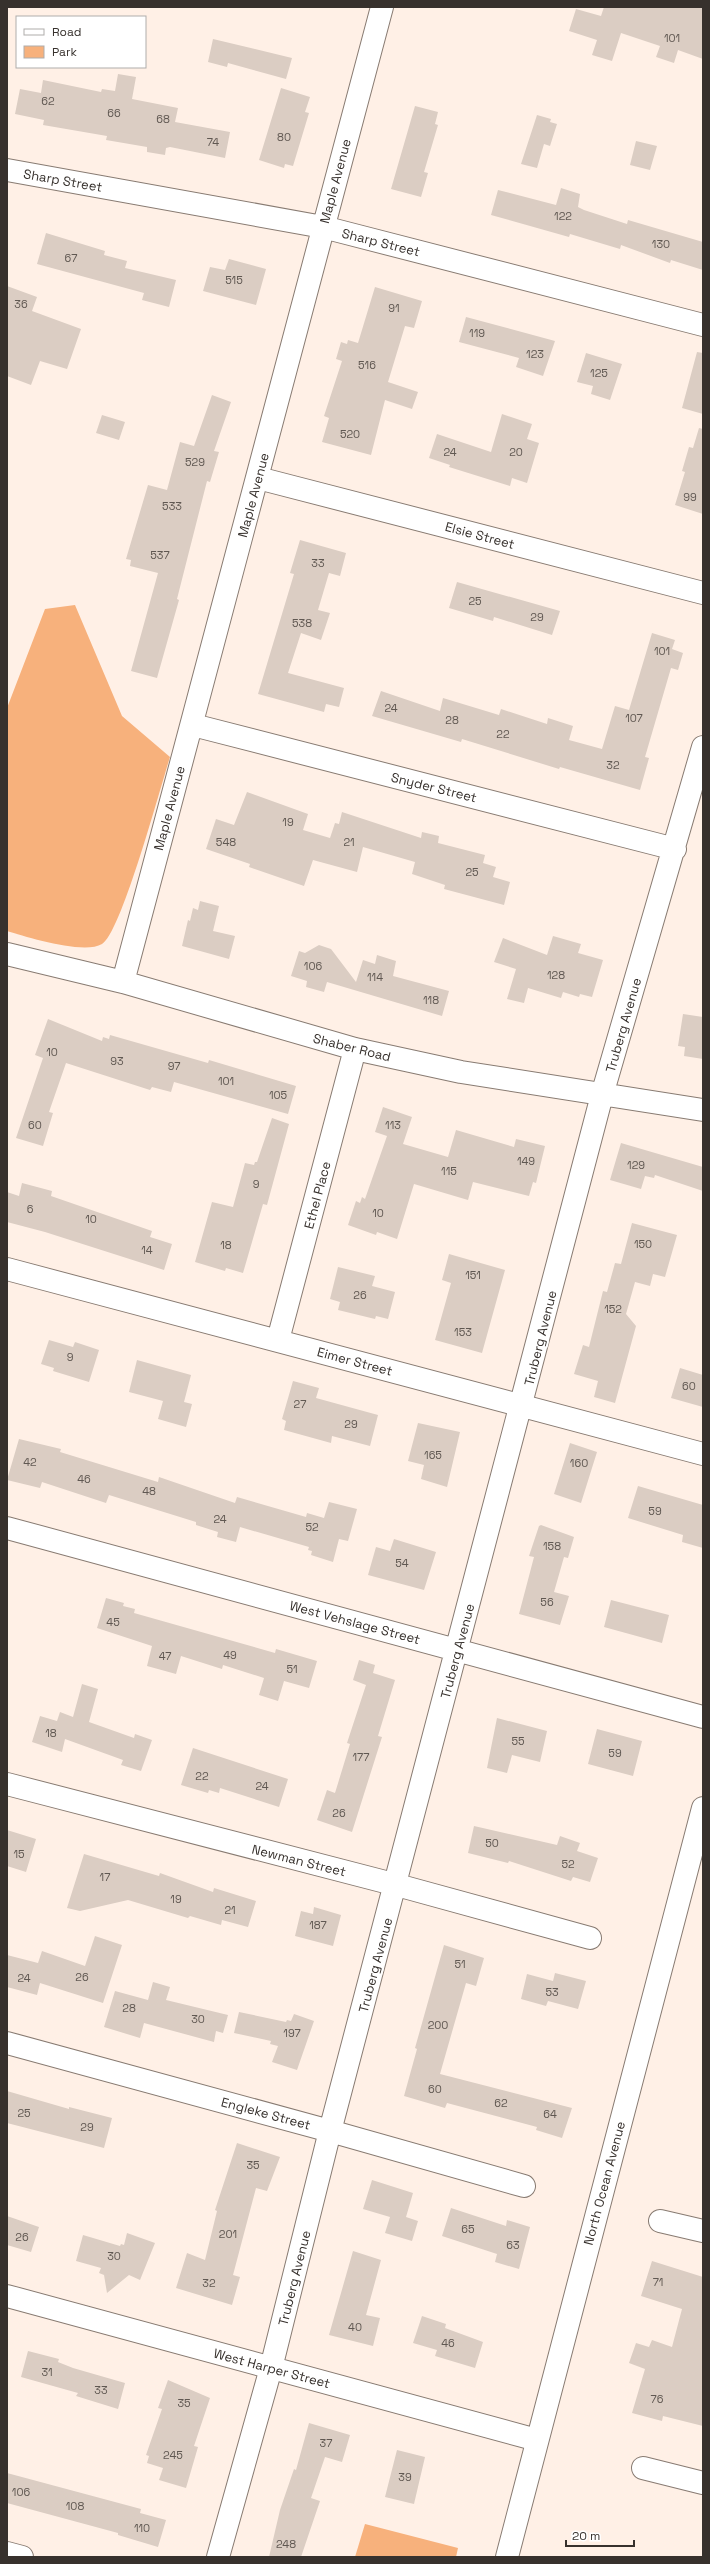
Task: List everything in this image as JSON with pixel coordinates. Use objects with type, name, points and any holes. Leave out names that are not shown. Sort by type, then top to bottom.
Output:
[{"type":"street","name":"Maple Avenue","points":[[123,982],[382,7]]},
{"type":"street","name":"Sharp Street","points":[[7,170],[323,227],[703,324]]},
{"type":"street","name":"Elsie Street","points":[[258,478],[703,593]]},
{"type":"street","name":"Snyder Street","points":[[192,725],[675,849]]},
{"type":"street","name":"Truberg Avenue","points":[[218,2557],[271,2368],[330,2131],[397,1885],[602,1095],[675,849],[703,747]]},
{"type":"street","name":"Shaber Road","points":[[9,961],[123,982],[355,1049],[461,1072],[703,1110]]},
{"type":"street","name":"Ethel Place","points":[[278,1340],[355,1049]]},
{"type":"street","name":"Eimer Street","points":[[7,1269],[703,1454]]},
{"type":"street","name":"West Vehslage Street","points":[[7,1528],[458,1649],[703,1717]]},
{"type":"street","name":"Newman Street","points":[[7,1784],[397,1885],[590,1938]]},
{"type":"street","name":"North Ocean Avenue","points":[[507,2557],[703,1808]]},
{"type":"street","name":"Engleke Street","points":[[7,2043],[330,2131],[524,2186]]},
{"type":"street","points":[[660,2221],[703,2231]]},
{"type":"street","name":"West Harper Street","points":[[7,2296],[537,2440]]},
{"type":"street","points":[[643,2468],[703,2483]]},
{"type":"street","points":[[7,2553],[22,2557]]},
{"type":"green space","points":[[75,605],[122,716],[170,757],[140,857],[119,914],[110,934],[102,944],[94,947],[55,944],[7,931],[7,708],[45,609]]},
{"type":"green space","points":[[365,2524],[458,2548],[456,2557],[355,2557]]},
{"type":"building","points":[[604,7],[703,7],[703,59],[678,50],[674,63],[656,57],[660,46],[621,33],[612,61],[592,55],[597,40],[569,31],[576,9],[601,16]]},
{"type":"building","points":[[213,39],[292,58],[286,79],[228,63],[227,67],[208,62]]},
{"type":"building","points":[[118,74],[136,77],[132,99],[178,108],[175,122],[230,132],[225,158],[170,147],[166,148],[165,155],[147,152],[147,147],[106,140],[107,136],[43,125],[44,120],[15,114],[20,89],[41,93],[43,80],[101,92],[102,89],[115,91]]},
{"type":"building","points":[[281,88],[310,97],[305,112],[309,113],[293,166],[285,164],[284,168],[259,160]]},
{"type":"building","points":[[415,106],[438,112],[435,124],[438,125],[424,172],[428,173],[421,197],[391,189]]},
{"type":"building","points":[[537,115],[551,119],[550,122],[557,124],[550,146],[544,144],[537,168],[521,164]]},
{"type":"building","points":[[636,141],[657,146],[650,170],[630,165]]},
{"type":"building","points":[[561,188],[580,194],[578,207],[584,210],[627,224],[628,220],[703,242],[703,270],[671,260],[670,263],[621,245],[620,249],[570,234],[569,237],[491,215],[498,190],[556,205]]},
{"type":"building","points":[[46,233],[105,251],[104,255],[127,261],[125,268],[176,280],[169,307],[142,300],[144,293],[37,264]]},
{"type":"building","points":[[229,259],[266,269],[256,305],[203,291],[210,267],[225,270]]},
{"type":"building","points":[[7,286],[37,297],[32,311],[81,329],[67,369],[40,361],[31,385],[7,376]]},
{"type":"building","points":[[375,287],[422,301],[414,328],[405,326],[388,382],[418,392],[412,409],[385,400],[371,455],[322,442],[329,418],[324,416],[342,361],[336,359],[341,342],[347,344],[348,340],[358,343]]},
{"type":"building","points":[[466,317],[555,341],[543,376],[516,367],[519,358],[459,342]]},
{"type":"building","points":[[697,352],[703,353],[703,414],[682,408]]},
{"type":"building","points":[[586,353],[622,364],[610,400],[591,394],[593,386],[577,382]]},
{"type":"building","points":[[212,395],[231,402],[214,451],[219,452],[210,482],[207,481],[177,599],[179,600],[157,678],[131,671],[158,573],[130,566],[131,560],[126,559],[148,485],[167,490],[180,442],[194,446]]},
{"type":"building","points":[[502,414],[532,424],[527,439],[539,443],[527,483],[512,478],[510,486],[449,467],[450,465],[429,458],[437,434],[491,452]]},
{"type":"building","points":[[102,415],[125,422],[119,440],[96,433]]},
{"type":"building","points":[[699,428],[703,429],[703,514],[675,505],[685,472],[682,471],[689,447],[693,448]]},
{"type":"building","points":[[300,540],[346,553],[340,576],[329,573],[318,610],[330,613],[321,640],[301,633],[288,673],[344,688],[339,707],[326,704],[324,712],[258,694],[294,574],[290,573]]},
{"type":"building","points":[[457,582],[560,611],[552,635],[494,617],[493,621],[449,608]]},
{"type":"building","points":[[652,633],[675,640],[672,649],[683,653],[678,670],[671,668],[645,757],[649,758],[640,790],[560,767],[559,769],[462,739],[461,742],[372,716],[381,691],[440,711],[443,698],[499,715],[501,709],[547,724],[548,718],[573,726],[569,740],[602,749],[615,706],[629,710]]},
{"type":"building","points":[[247,792],[308,814],[303,830],[330,838],[335,823],[339,824],[342,812],[421,838],[422,832],[439,836],[438,843],[485,855],[483,863],[496,867],[493,877],[510,882],[504,905],[444,889],[445,885],[412,874],[415,862],[363,847],[357,872],[313,860],[304,886],[249,867],[250,864],[206,849],[216,819],[234,825]]},
{"type":"building","points":[[200,901],[219,906],[213,931],[235,936],[229,959],[182,946],[188,920],[190,921],[193,908],[198,910]]},
{"type":"building","points":[[553,936],[581,944],[578,953],[603,960],[592,997],[580,994],[579,997],[563,992],[561,998],[528,988],[524,1003],[507,999],[516,969],[494,962],[503,938],[547,955]]},
{"type":"building","points":[[319,945],[331,949],[356,982],[363,960],[375,964],[377,955],[396,961],[393,976],[449,991],[442,1016],[327,982],[324,992],[306,987],[307,981],[291,976],[299,951],[305,953]]},
{"type":"building","points":[[683,1014],[703,1017],[703,1059],[684,1056],[685,1047],[678,1046]]},
{"type":"building","points":[[48,1019],[102,1041],[103,1037],[109,1039],[110,1035],[208,1063],[209,1060],[296,1086],[288,1114],[174,1082],[171,1092],[152,1087],[150,1090],[66,1063],[49,1112],[53,1113],[43,1146],[16,1138],[43,1058],[35,1055]]},
{"type":"building","points":[[383,1107],[412,1117],[403,1144],[448,1157],[456,1130],[514,1147],[516,1139],[545,1146],[536,1183],[533,1182],[529,1196],[473,1182],[468,1200],[414,1184],[397,1239],[377,1232],[376,1235],[348,1225],[356,1201],[360,1203],[362,1197],[365,1199],[387,1136],[375,1132]]},
{"type":"building","points":[[272,1118],[289,1124],[267,1205],[263,1204],[243,1273],[226,1268],[225,1271],[195,1262],[212,1202],[233,1207],[245,1163],[254,1165],[255,1162],[257,1162]]},
{"type":"building","points":[[621,1143],[703,1167],[703,1191],[655,1175],[654,1178],[645,1176],[641,1189],[610,1180]]},
{"type":"building","points":[[22,1183],[52,1191],[51,1196],[152,1231],[150,1237],[172,1244],[164,1270],[45,1232],[7,1222],[7,1192],[19,1196]]},
{"type":"building","points":[[632,1223],[677,1235],[665,1277],[653,1274],[650,1286],[635,1282],[626,1314],[636,1326],[615,1403],[594,1397],[598,1381],[574,1374],[583,1345],[589,1347],[603,1291],[607,1292],[615,1263],[621,1264]]},
{"type":"building","points":[[449,1254],[505,1270],[482,1353],[435,1340],[451,1283],[442,1280]]},
{"type":"building","points":[[338,1267],[375,1276],[372,1286],[395,1292],[388,1319],[376,1316],[375,1319],[338,1310],[340,1302],[330,1299]]},
{"type":"building","points":[[49,1340],[73,1347],[75,1342],[99,1350],[89,1382],[53,1371],[54,1368],[41,1364]]},
{"type":"building","points":[[137,1360],[191,1375],[184,1402],[192,1404],[186,1427],[158,1419],[163,1401],[129,1392]]},
{"type":"building","points":[[680,1368],[703,1375],[703,1407],[671,1398]]},
{"type":"building","points":[[293,1381],[319,1388],[316,1398],[378,1415],[370,1446],[332,1436],[331,1443],[284,1430],[286,1421],[282,1419]]},
{"type":"building","points":[[418,1423],[460,1432],[447,1487],[421,1479],[424,1465],[408,1461]]},
{"type":"building","points":[[19,1439],[61,1449],[60,1452],[158,1482],[159,1477],[235,1503],[237,1497],[306,1517],[307,1513],[324,1518],[329,1502],[357,1509],[348,1541],[339,1539],[333,1562],[311,1555],[312,1551],[308,1550],[309,1547],[240,1527],[236,1542],[217,1537],[218,1532],[196,1525],[196,1522],[109,1495],[106,1503],[42,1482],[40,1488],[7,1480]]},
{"type":"building","points":[[570,1443],[597,1452],[581,1503],[554,1494]]},
{"type":"building","points":[[638,1486],[703,1505],[703,1548],[682,1542],[683,1535],[628,1518]]},
{"type":"building","points":[[541,1525],[574,1537],[568,1558],[564,1557],[554,1592],[569,1596],[560,1625],[519,1614],[534,1557],[529,1556],[539,1526]]},
{"type":"building","points":[[394,1539],[436,1552],[424,1590],[368,1575],[376,1547],[390,1551]]},
{"type":"building","points":[[106,1598],[124,1603],[123,1606],[135,1609],[134,1613],[275,1653],[276,1649],[317,1661],[309,1688],[284,1681],[278,1701],[259,1695],[264,1678],[223,1665],[222,1669],[181,1656],[176,1674],[147,1666],[152,1646],[97,1628]]},
{"type":"building","points":[[611,1600],[669,1615],[662,1643],[604,1627]]},
{"type":"building","points":[[359,1660],[375,1665],[373,1673],[395,1680],[378,1736],[382,1737],[352,1832],[317,1820],[327,1790],[335,1793],[350,1744],[347,1743],[366,1685],[353,1680]]},
{"type":"building","points":[[82,1684],[98,1689],[89,1722],[134,1738],[135,1734],[152,1740],[141,1771],[121,1765],[123,1760],[65,1739],[62,1752],[32,1742],[40,1716],[57,1721],[60,1712],[73,1717]]},
{"type":"building","points":[[497,1718],[547,1731],[540,1762],[512,1755],[507,1773],[487,1768]]},
{"type":"building","points":[[597,1729],[642,1741],[633,1776],[588,1764]]},
{"type":"building","points":[[193,1748],[288,1779],[279,1807],[220,1788],[219,1793],[209,1790],[208,1793],[181,1785]]},
{"type":"building","points":[[474,1826],[557,1845],[560,1836],[580,1843],[577,1851],[598,1858],[590,1882],[573,1877],[571,1881],[509,1861],[508,1863],[468,1853]]},
{"type":"building","points":[[7,1830],[36,1839],[26,1872],[7,1866]]},
{"type":"building","points":[[84,1854],[159,1876],[160,1873],[213,1892],[214,1888],[256,1901],[248,1927],[222,1920],[221,1925],[190,1916],[188,1918],[128,1900],[80,1911],[67,1908]]},
{"type":"building","points":[[314,1907],[341,1915],[333,1946],[295,1936],[301,1911],[313,1914]]},
{"type":"building","points":[[95,1936],[122,1945],[103,2003],[40,1983],[37,1995],[7,1987],[7,1955],[38,1963],[42,1951],[85,1966]]},
{"type":"building","points":[[444,1945],[484,1958],[476,1986],[466,1983],[440,2074],[572,2108],[562,2138],[536,2130],[537,2127],[447,2103],[445,2108],[404,2096],[417,2049],[415,2048]]},
{"type":"building","points":[[555,1973],[586,1981],[578,2009],[548,2001],[546,2006],[521,1999],[527,1974],[553,1981]]},
{"type":"building","points":[[153,1982],[170,1987],[166,2000],[228,2015],[223,2033],[216,2031],[214,2042],[144,2023],[140,2038],[104,2027],[115,1991],[148,2000]]},
{"type":"building","points":[[239,2012],[286,2022],[287,2020],[291,2021],[294,2014],[314,2021],[297,2070],[272,2062],[278,2046],[270,2044],[271,2041],[234,2033]]},
{"type":"building","points":[[7,2091],[69,2109],[69,2107],[112,2118],[104,2148],[7,2123]]},
{"type":"building","points":[[237,2143],[280,2157],[267,2191],[256,2188],[233,2275],[240,2277],[232,2305],[176,2288],[187,2253],[205,2260],[217,2211],[215,2210]]},
{"type":"building","points":[[372,2180],[413,2193],[406,2217],[418,2221],[412,2241],[385,2233],[390,2217],[363,2209]]},
{"type":"building","points":[[451,2208],[506,2226],[507,2220],[530,2227],[519,2269],[495,2262],[497,2254],[442,2236]]},
{"type":"building","points":[[7,2216],[39,2227],[31,2252],[7,2245]]},
{"type":"building","points":[[127,2233],[155,2243],[140,2280],[129,2275],[107,2293],[104,2275],[99,2273],[101,2268],[76,2261],[83,2235],[120,2246],[121,2244],[124,2245]]},
{"type":"building","points":[[353,2251],[381,2260],[366,2315],[380,2318],[373,2346],[329,2335]]},
{"type":"building","points":[[652,2261],[703,2277],[703,2426],[663,2416],[662,2421],[632,2413],[645,2369],[629,2363],[636,2343],[649,2347],[652,2340],[672,2347],[682,2309],[641,2296]]},
{"type":"building","points":[[422,2316],[446,2324],[445,2328],[483,2342],[475,2368],[435,2356],[437,2350],[413,2343]]},
{"type":"building","points":[[28,2351],[59,2359],[58,2362],[73,2368],[125,2383],[118,2409],[76,2396],[78,2393],[21,2377]]},
{"type":"building","points":[[168,2380],[210,2398],[194,2446],[198,2447],[186,2488],[159,2480],[163,2468],[147,2463],[149,2456],[146,2455],[162,2409],[158,2408]]},
{"type":"building","points":[[309,2423],[350,2435],[342,2462],[325,2457],[311,2498],[320,2501],[301,2557],[269,2557],[280,2510],[294,2469],[296,2470]]},
{"type":"building","points":[[397,2450],[425,2457],[414,2504],[385,2497]]},
{"type":"building","points":[[7,2473],[141,2509],[140,2513],[166,2520],[158,2547],[118,2535],[118,2533],[7,2503]]}]
